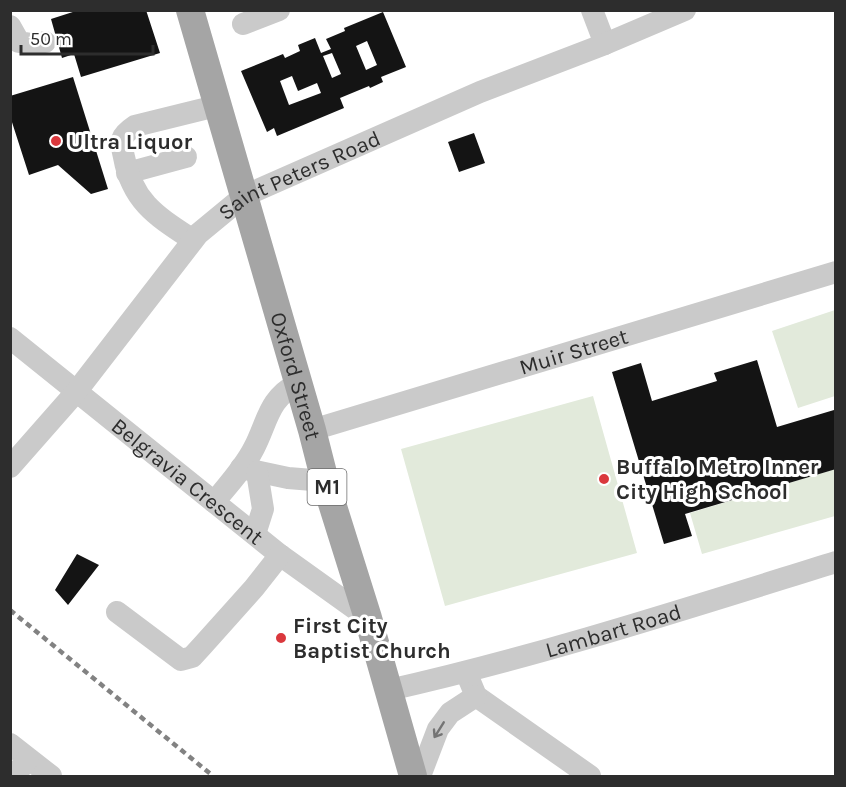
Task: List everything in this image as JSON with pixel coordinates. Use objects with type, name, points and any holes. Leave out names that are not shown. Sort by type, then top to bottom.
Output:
[{"type":"main road","name":"Oxford Street","points":[[190,10],[325,481],[368,618],[413,777]]},
{"type":"street","points":[[243,24],[279,10]]},
{"type":"street","points":[[592,10],[606,44]]},
{"type":"street","name":"Saint Peters Road","points":[[10,467],[76,392],[193,240],[244,196],[480,92],[606,44],[685,10]]},
{"type":"street","points":[[10,26],[19,42],[32,44],[45,42]]},
{"type":"street","points":[[193,240],[149,208],[136,194],[127,173],[121,142],[124,134],[135,126],[216,106]]},
{"type":"street","points":[[127,173],[186,157]]},
{"type":"street","name":"Muir Street","points":[[312,430],[836,272]]},
{"type":"street","name":"Belgravia Crescent","points":[[10,338],[280,555],[368,618]]},
{"type":"street","points":[[255,534],[263,508],[249,470],[254,448],[274,404],[288,388],[298,383]]},
{"type":"street","points":[[249,470],[288,478],[325,481]]},
{"type":"street","points":[[214,501],[249,470]]},
{"type":"street","points":[[117,612],[181,660],[188,659],[254,588],[280,555]]},
{"type":"street","name":"Lambart Road","points":[[389,690],[591,639],[836,562]]},
{"type":"street","points":[[466,672],[476,696],[590,777]]},
{"type":"street","points":[[420,777],[438,729],[450,713],[476,696]]},
{"type":"street","points":[[10,744],[51,777]]},
{"type":"street","points":[[14,777],[28,759]]},
{"type":"green space","points":[[835,310],[835,396],[798,408],[772,331]]},
{"type":"green space","points":[[593,396],[637,553],[445,606],[401,449]]},
{"type":"green space","points":[[835,469],[835,516],[702,554],[690,513]]},
{"type":"building","points":[[79,10],[146,10],[160,53],[81,77],[74,54],[62,58],[51,19]]},
{"type":"building","points":[[383,12],[406,67],[381,77],[383,82],[340,98],[344,108],[277,136],[274,128],[267,132],[241,71],[283,54],[285,58],[300,51],[298,45],[315,38],[321,53],[331,49],[326,39],[345,31],[344,28]],"holes":[[[367,41],[377,65],[366,70],[356,46]],[[332,53],[341,74],[332,78],[323,56]],[[292,76],[298,91],[317,83],[321,93],[289,105],[280,81]]]},
{"type":"building","name":"Ultra Liquor","points":[[73,77],[108,189],[91,194],[58,165],[29,175],[10,116],[10,96]]},
{"type":"building","points":[[474,133],[485,163],[459,172],[448,142]]},
{"type":"building","points":[[757,360],[777,427],[834,410],[836,469],[685,514],[692,536],[664,544],[612,372],[641,363],[652,401],[717,381],[714,373]]},
{"type":"building","points":[[77,554],[99,565],[68,605],[55,590]]},
{"type":"railway","points":[[10,610],[213,776]]},
{"type":"place","name":"Ultra Liquor","points":[[56,141]]},
{"type":"place","name":"Buffalo Metro Inner City High School","points":[[604,479]]},
{"type":"place","name":"First City Baptist Church","points":[[281,638]]}]
